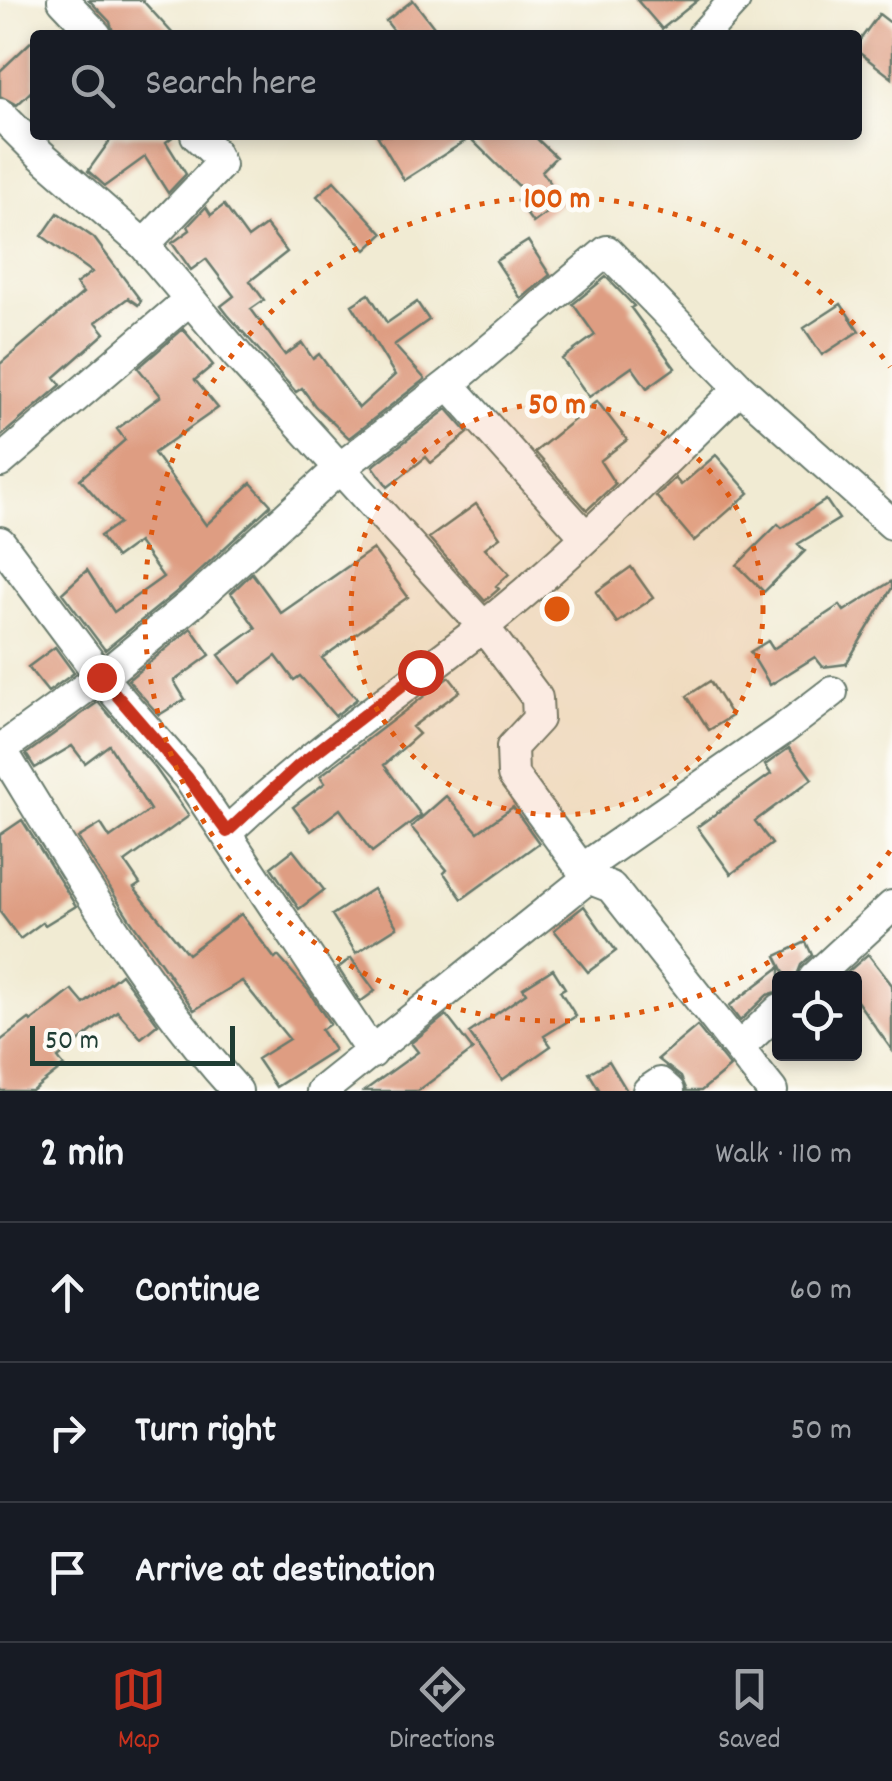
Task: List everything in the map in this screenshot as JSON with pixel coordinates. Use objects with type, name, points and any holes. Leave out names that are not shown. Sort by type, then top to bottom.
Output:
[{"type":"street","points":[[62,0],[91,30]]},
{"type":"street","points":[[708,30],[735,0]]},
{"type":"street","points":[[0,114],[144,245],[483,626],[537,698],[538,719],[512,747],[513,775],[585,874],[612,887],[739,1048],[755,1085]]},
{"type":"street","points":[[144,245],[220,165],[201,140]]},
{"type":"street","points":[[238,1091],[194,1044],[0,750],[101,677],[192,603],[340,468],[449,384],[608,250],[740,388],[892,524]]},
{"type":"street","points":[[0,462],[190,299]]},
{"type":"street","points":[[449,384],[586,537]]},
{"type":"street","points":[[227,832],[298,766],[483,626],[586,537],[740,388]]},
{"type":"street","points":[[0,542],[101,677],[188,778],[372,1053]]},
{"type":"street","points":[[322,1091],[585,874],[832,692]]},
{"type":"street","points":[[822,971],[892,906]]},
{"type":"street","points":[[739,1048],[772,1017]]},
{"type":"street","points":[[648,1091],[660,1083],[668,1091]]},
{"type":"building","points":[[89,0],[142,0],[169,30],[112,30]]},
{"type":"building","points":[[413,0],[436,30],[393,30],[386,21]]},
{"type":"building","points":[[637,0],[698,0],[662,29]]},
{"type":"building","points":[[879,14],[892,24],[892,78],[862,55],[862,37]]},
{"type":"building","points":[[30,43],[30,93],[17,105],[0,96],[0,71]]},
{"type":"building","points":[[110,140],[169,140],[166,142],[186,174],[168,193],[145,157],[105,186],[88,171]]},
{"type":"building","points":[[380,140],[467,140],[404,180]]},
{"type":"building","points":[[472,140],[538,140],[556,157],[542,171],[563,201],[533,223],[517,201],[527,194]]},
{"type":"building","points":[[334,181],[383,234],[366,250],[317,196]]},
{"type":"building","points":[[224,205],[248,238],[266,225],[287,252],[250,281],[264,300],[251,309],[285,355],[302,343],[313,359],[319,354],[359,408],[395,375],[352,305],[369,294],[387,323],[417,302],[429,320],[394,345],[425,379],[349,438],[302,388],[296,392],[228,315],[221,306],[234,296],[206,259],[191,270],[172,243],[190,230],[188,226],[206,207],[211,215]]},
{"type":"building","points":[[58,213],[94,238],[141,301],[138,305],[128,298],[96,322],[105,333],[55,377],[61,385],[0,437],[0,364],[83,293],[76,284],[92,272],[42,236]]},
{"type":"building","points":[[528,241],[550,275],[521,299],[496,261]]},
{"type":"building","points":[[606,277],[634,306],[631,308],[675,368],[647,388],[632,367],[589,397],[562,359],[595,335],[573,304]]},
{"type":"building","points":[[841,304],[859,331],[822,355],[804,328]]},
{"type":"building","points":[[183,329],[213,365],[195,380],[218,408],[154,453],[206,525],[251,483],[271,505],[180,589],[105,650],[62,593],[87,570],[114,612],[163,577],[138,542],[116,558],[100,536],[119,523],[80,479],[125,440],[117,429],[161,396],[138,368]]},
{"type":"building","points":[[597,401],[627,440],[600,461],[615,484],[587,510],[535,452]]},
{"type":"building","points":[[447,409],[468,433],[431,463],[426,457],[388,487],[373,466]]},
{"type":"building","points":[[716,455],[749,493],[694,541],[656,496],[675,478],[681,485]]},
{"type":"building","points":[[826,500],[839,519],[798,544],[805,551],[764,592],[737,565],[778,524],[782,528]]},
{"type":"building","points":[[476,504],[500,537],[485,548],[509,574],[485,601],[429,538]]},
{"type":"building","points":[[373,549],[408,597],[322,658],[357,699],[335,716],[300,676],[294,680],[276,656],[240,683],[219,655],[256,628],[231,593],[252,573],[281,613]]},
{"type":"building","points":[[631,567],[653,598],[617,623],[596,592]]},
{"type":"building","points":[[892,581],[892,588],[846,664],[823,667],[815,657],[770,685],[750,652],[768,641],[773,649],[840,605],[844,611]]},
{"type":"building","points":[[191,628],[210,655],[174,681],[185,699],[159,715],[128,680]]},
{"type":"building","points":[[55,647],[74,673],[48,692],[28,667]]},
{"type":"building","points":[[449,677],[460,691],[412,727],[419,734],[384,765],[421,815],[372,852],[340,809],[311,831],[293,807],[325,783],[320,776]]},
{"type":"building","points":[[710,681],[732,716],[709,730],[687,696]]},
{"type":"building","points":[[98,702],[156,769],[189,816],[125,862],[140,884],[134,888],[188,954],[241,914],[275,959],[278,956],[308,990],[330,1024],[321,1030],[334,1050],[276,1087],[257,1059],[289,1039],[242,981],[194,1010],[78,838],[101,824],[110,838],[150,810],[109,745],[85,763],[72,746],[35,768],[26,754]]},
{"type":"building","points":[[789,748],[812,779],[755,821],[772,844],[731,874],[697,827],[771,774],[765,765]]},
{"type":"building","points":[[446,796],[478,832],[513,807],[539,843],[462,899],[444,873],[447,870],[411,827]]},
{"type":"building","points":[[22,820],[76,906],[20,939],[0,912],[0,835]]},
{"type":"building","points":[[293,850],[324,890],[299,909],[271,867]]},
{"type":"building","points":[[373,889],[397,927],[356,953],[332,915]]},
{"type":"building","points":[[584,906],[616,951],[588,972],[554,930]]},
{"type":"building","points":[[806,942],[812,955],[799,971],[784,971],[776,956]]},
{"type":"building","points":[[868,954],[892,985],[892,1050],[862,1008],[862,971],[849,971]]},
{"type":"building","points":[[351,958],[375,991],[360,1002],[338,968]]},
{"type":"building","points":[[553,969],[565,988],[560,991],[576,1016],[544,1036],[551,1046],[502,1080],[469,1033],[526,993],[523,988]]},
{"type":"building","points":[[772,973],[772,993],[740,1021],[729,1006]]},
{"type":"building","points":[[121,974],[158,1024],[141,1038],[117,1011],[58,1058],[64,1066],[32,1091],[0,1091],[0,1041],[72,990],[84,1004]]},
{"type":"building","points":[[446,1015],[473,1050],[418,1091],[364,1091],[418,1052],[411,1043]]},
{"type":"building","points":[[697,1026],[730,1067],[701,1091],[687,1091],[681,1077],[658,1059]]},
{"type":"building","points":[[609,1061],[627,1091],[600,1091],[589,1073]]},
{"type":"route","points":[[101,677],[188,778],[227,832],[298,766],[420,672]]}]
